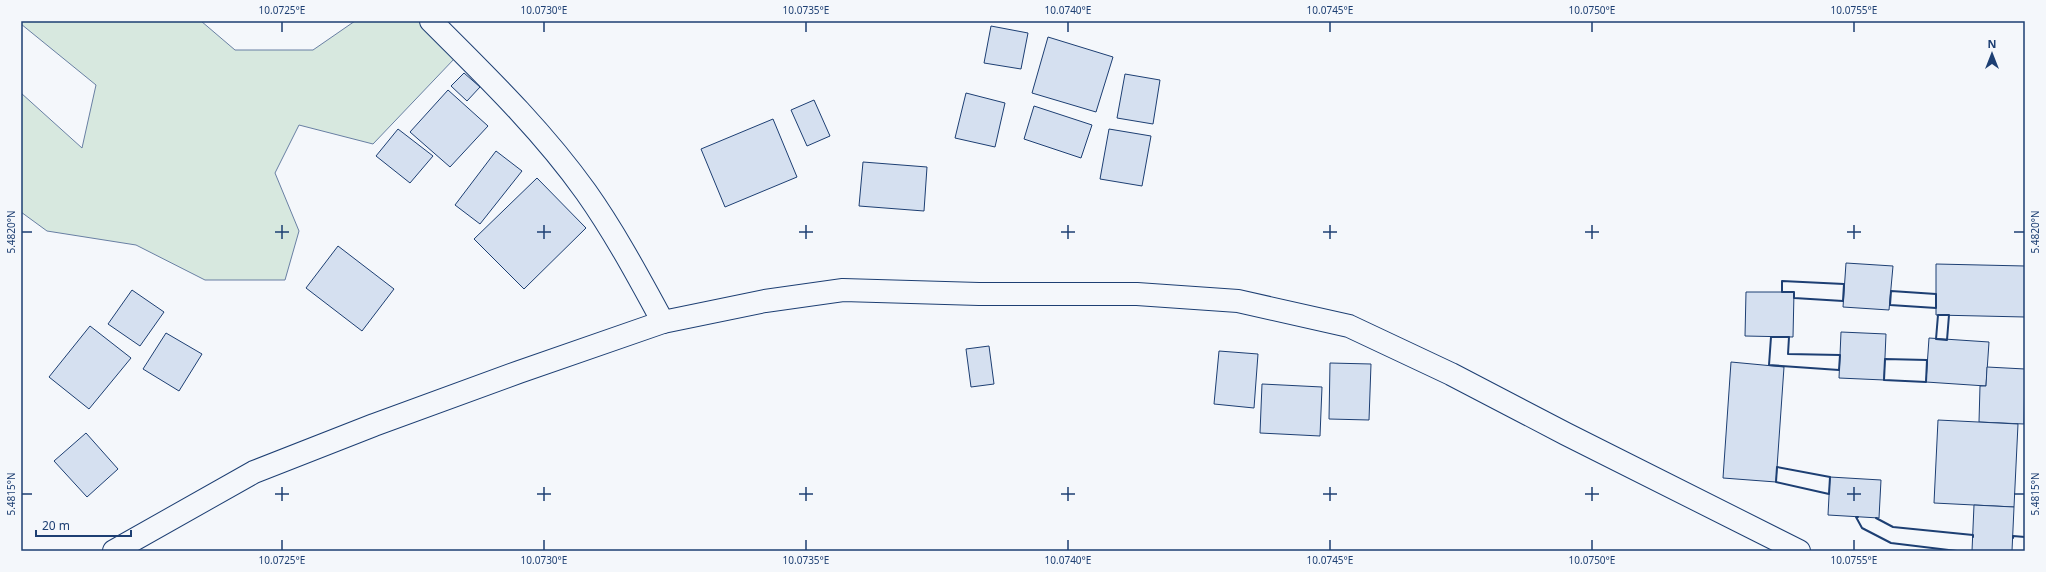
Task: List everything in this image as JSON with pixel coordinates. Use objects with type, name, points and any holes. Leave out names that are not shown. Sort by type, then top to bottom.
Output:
[{"type":"street","points":[[431,21],[476,66],[542,137],[586,192],[629,258],[663,322]]},
{"type":"street","points":[[114,551],[254,472],[381,422],[663,322],[765,301],[843,290],[979,294],[1137,294],[1238,301],[1349,326],[1451,374],[1566,434],[1799,551]]},
{"type":"shaded area","points":[[21,21],[201,21],[235,50],[313,50],[355,21],[418,21],[455,58],[373,144],[299,125],[275,173],[299,231],[285,280],[205,280],[136,245],[47,231],[21,212],[21,93],[82,148],[96,85],[21,24]]},
{"type":"building","points":[[991,26],[1028,33],[1021,69],[984,63]]},
{"type":"building","points":[[1048,37],[1113,57],[1096,112],[1032,93]]},
{"type":"building","points":[[464,73],[480,87],[467,101],[451,86]]},
{"type":"building","points":[[1125,74],[1160,80],[1153,124],[1117,118]]},
{"type":"building","points":[[448,90],[488,126],[450,167],[410,132]]},
{"type":"building","points":[[966,93],[1005,103],[995,147],[955,138]]},
{"type":"building","points":[[814,100],[830,136],[807,146],[791,110]]},
{"type":"building","points":[[1034,106],[1092,125],[1081,158],[1024,139]]},
{"type":"building","points":[[773,119],[797,177],[725,207],[701,149]]},
{"type":"building","points":[[398,129],[433,156],[410,183],[376,156]]},
{"type":"building","points":[[1109,129],[1151,136],[1142,186],[1100,179]]},
{"type":"building","points":[[496,151],[522,171],[480,224],[455,205]]},
{"type":"building","points":[[863,162],[927,167],[924,211],[859,206]]},
{"type":"building","points":[[537,178],[586,228],[524,289],[474,239]]},
{"type":"building","points":[[338,246],[394,289],[362,331],[306,288]]},
{"type":"building","points":[[1846,263],[1893,266],[1889,310],[1843,307]]},
{"type":"building","points":[[1936,264],[2025,266],[2025,317],[1936,315]]},
{"type":"building","points":[[132,290],[164,312],[140,346],[108,324]]},
{"type":"building","points":[[1746,292],[1794,292],[1793,337],[1745,336]]},
{"type":"building","points":[[90,326],[131,358],[89,409],[49,377]]},
{"type":"building","points":[[1841,332],[1886,334],[1884,380],[1839,378]]},
{"type":"building","points":[[166,333],[202,354],[179,391],[143,369]]},
{"type":"building","points":[[1929,338],[1989,342],[1986,386],[1926,382]]},
{"type":"building","points":[[989,346],[994,384],[971,387],[966,349]]},
{"type":"building","points":[[1219,351],[1258,354],[1254,408],[1214,404]]},
{"type":"building","points":[[1731,362],[1784,367],[1776,482],[1723,478]]},
{"type":"building","points":[[1330,363],[1371,364],[1369,420],[1329,419]]},
{"type":"building","points":[[1987,367],[2025,369],[2024,424],[1979,422],[1980,386],[1986,386]]},
{"type":"building","points":[[1262,384],[1322,387],[1320,436],[1260,433]]},
{"type":"building","points":[[1938,420],[2018,424],[2014,507],[1934,503]]},
{"type":"building","points":[[86,433],[118,469],[87,497],[54,461]]},
{"type":"building","points":[[1830,477],[1881,480],[1879,518],[1828,515]]},
{"type":"building","points":[[1974,505],[2014,507],[2012,551],[1972,551]]},
{"type":"wall","points":[[1782,281],[1844,284],[1843,301],[1794,298],[1794,292],[1782,292],[1782,281]]},
{"type":"wall","points":[[1891,291],[1936,294],[1936,308],[1890,305],[1891,291]]},
{"type":"wall","points":[[1938,315],[1949,315],[1947,340],[1936,339],[1938,315]]},
{"type":"wall","points":[[1771,337],[1789,337],[1788,354],[1840,355],[1839,370],[1769,365],[1771,337]]},
{"type":"wall","points":[[1885,359],[1927,360],[1926,382],[1884,380],[1885,359]]},
{"type":"wall","points":[[1777,467],[1830,477],[1829,494],[1776,482],[1777,467]]},
{"type":"wall","points":[[1858,517],[1856,517],[1862,528],[1891,543],[1957,551]]},
{"type":"wall","points":[[1876,518],[1893,527],[1973,535],[1973,537]]},
{"type":"wall","points":[[2013,538],[2013,536],[2025,537]]}]
